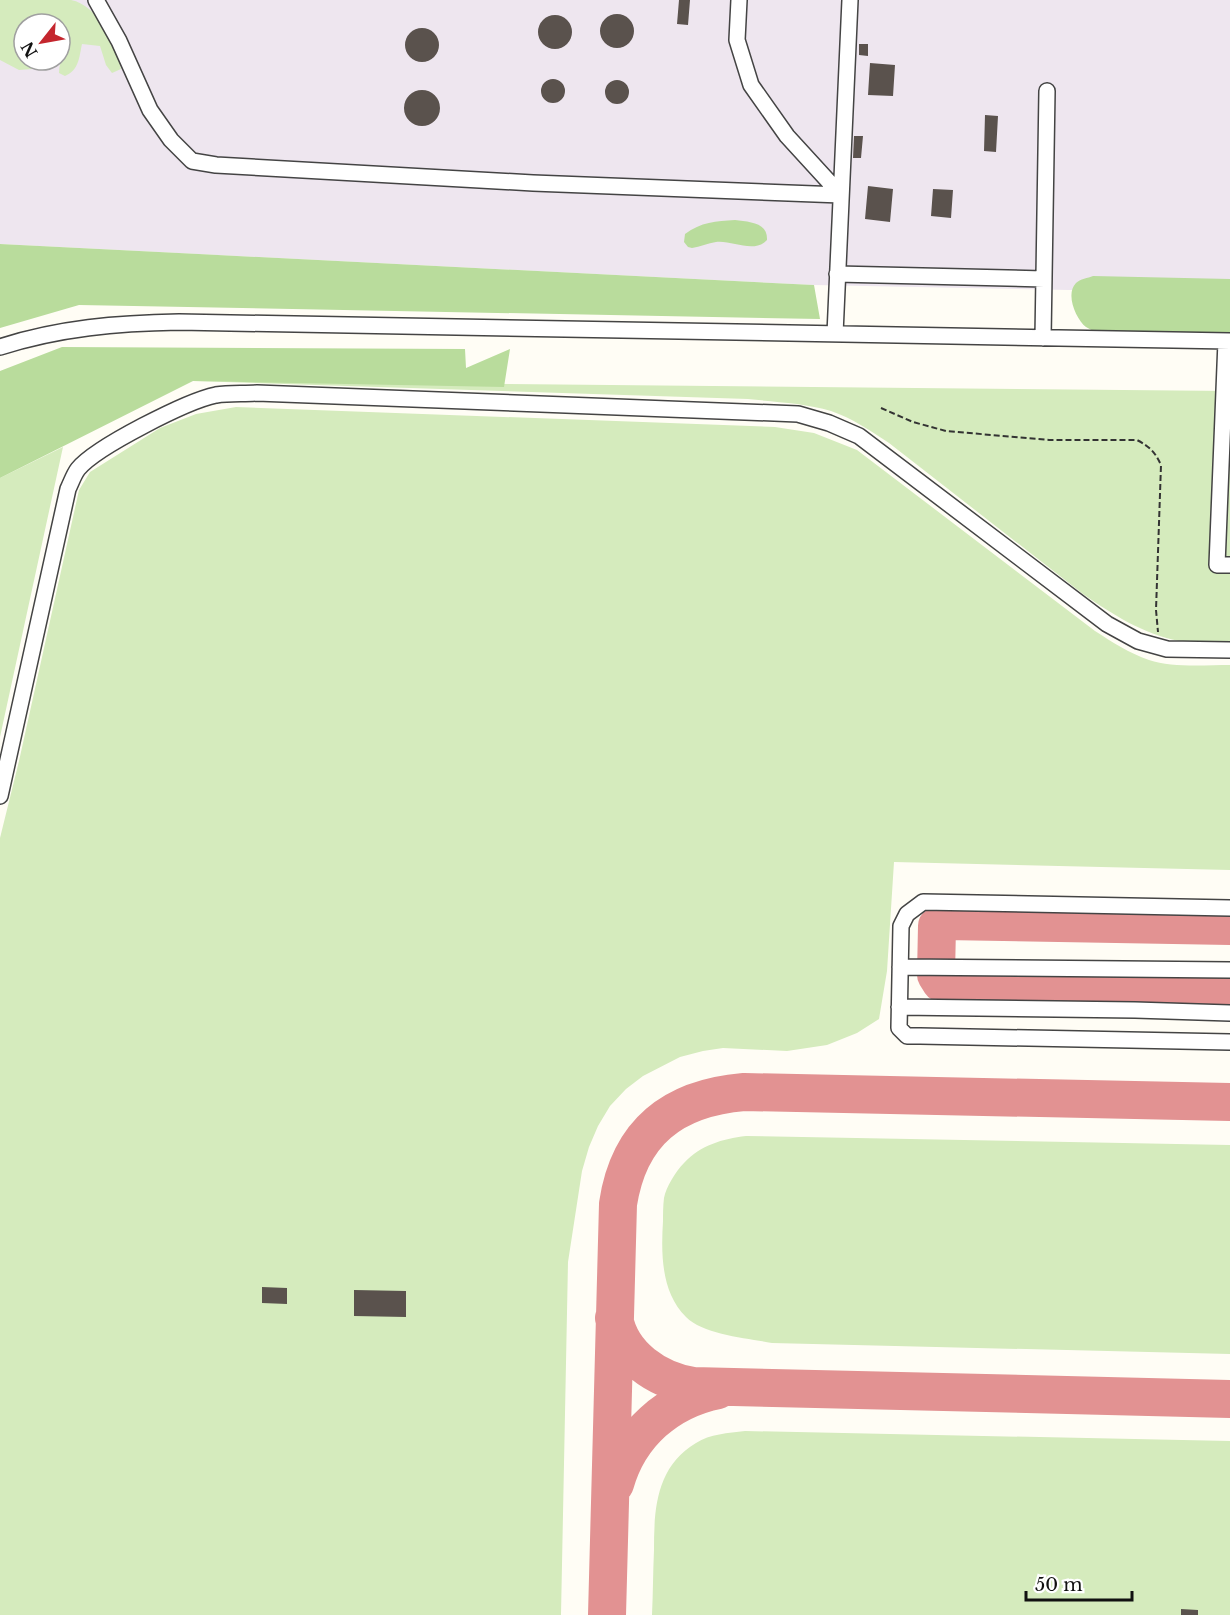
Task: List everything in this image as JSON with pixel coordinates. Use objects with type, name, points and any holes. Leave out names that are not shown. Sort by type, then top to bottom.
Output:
[{"type":"street","points":[[96,0],[119,41],[150,110],[171,140],[192,161],[216,165],[510,182],[841,195]]},
{"type":"street","points":[[739,0],[737,40],[751,85],[787,136],[841,195]]},
{"type":"street","points":[[835,334],[850,0]]},
{"type":"street","points":[[1044,339],[1047,91]]},
{"type":"street","points":[[837,274],[1044,279]]},
{"type":"street","points":[[0,347],[87,327],[132,322],[1228,341],[1217,565],[1230,565]]},
{"type":"street","points":[[0,796],[68,489],[77,470],[100,451],[159,418],[198,400],[218,395],[257,393],[798,414],[829,423],[859,436],[1107,624],[1138,641],[1167,649],[1230,650]]},
{"type":"street","points":[[1230,908],[923,902],[907,914],[901,927],[899,1007],[899,1028],[908,1036],[1230,1042]]},
{"type":"street","points":[[900,967],[1230,970]]},
{"type":"street","points":[[899,1007],[1230,1013]]},
{"type":"path","points":[[881,408],[913,422],[946,431],[1049,440],[1137,440],[1156,453],[1161,465],[1155,610],[1159,647]]},
{"type":"shaded area","points":[[0,0],[1230,0],[1230,293],[814,285],[0,244]]},
{"type":"green space","points":[[0,0],[71,0],[81,3],[90,10],[105,27],[121,69],[112,73],[106,65],[100,46],[82,44],[78,63],[72,71],[72,12],[12,12],[12,66],[0,60]]},
{"type":"green space","points":[[59,72],[71,72],[65,76]]},
{"type":"green space","points":[[735,220],[752,222],[761,226],[767,240],[756,246],[716,242],[692,248],[684,242],[685,234],[697,227]]},
{"type":"green space","points":[[0,244],[814,285],[820,319],[79,305],[0,328]]},
{"type":"green space","points":[[1093,276],[1230,279],[1230,334],[1095,332],[1082,323],[1072,300],[1076,283]]},
{"type":"green space","points":[[62,347],[465,349],[466,368],[510,349],[504,387],[193,381],[0,478],[0,371]]},
{"type":"green space","points":[[193,381],[1230,391],[1230,642],[1179,641],[1153,634],[1117,616],[1083,594],[889,443],[854,421],[821,408],[748,399]]},
{"type":"green space","points":[[236,407],[775,427],[814,433],[857,450],[1095,631],[1121,647],[1158,663],[1189,666],[1230,665],[1230,870],[894,862],[887,971],[879,1019],[857,1033],[827,1045],[787,1051],[723,1048],[680,1057],[643,1076],[626,1089],[610,1106],[598,1126],[582,1171],[568,1262],[561,1615],[0,1615],[0,838],[79,490],[90,472],[160,428],[196,414]]},
{"type":"green space","points":[[63,447],[0,737],[0,478]]},
{"type":"green space","points":[[746,1136],[1230,1145],[1230,1354],[772,1343],[726,1335],[704,1328],[686,1317],[678,1307],[667,1284],[662,1246],[664,1198],[681,1166],[697,1152],[712,1144]]},
{"type":"green space","points":[[745,1431],[1230,1441],[1230,1615],[652,1615],[655,1519],[660,1490],[665,1477],[683,1453],[701,1440],[726,1433]]},
{"type":"building","points":[[679,0],[690,0],[688,25],[677,24]]},
{"type":"building","points":[[617,14],[629,19],[634,31],[629,43],[617,48],[605,43],[600,31],[605,19]]},
{"type":"building","points":[[555,15],[567,20],[572,32],[567,44],[555,49],[543,44],[538,32],[543,20]]},
{"type":"building","points":[[422,28],[434,33],[439,45],[434,57],[422,62],[410,57],[405,45],[410,33]]},
{"type":"building","points":[[859,44],[868,44],[868,56],[859,55]]},
{"type":"building","points":[[870,63],[895,65],[893,96],[868,95]]},
{"type":"building","points":[[553,79],[562,82],[565,91],[562,100],[553,103],[544,100],[541,91],[544,82]]},
{"type":"building","points":[[617,80],[622,81],[628,87],[628,97],[622,103],[617,104],[612,103],[606,97],[605,92],[606,87],[612,81]]},
{"type":"building","points":[[422,90],[435,95],[440,108],[435,121],[422,126],[409,121],[404,108],[409,95]]},
{"type":"building","points":[[985,115],[998,116],[996,152],[984,151]]},
{"type":"building","points":[[854,136],[863,136],[861,158],[853,158]]},
{"type":"building","points":[[868,186],[893,189],[890,222],[865,219]]},
{"type":"building","points":[[933,189],[953,190],[951,218],[931,216]]},
{"type":"building","points":[[262,1287],[287,1288],[287,1304],[262,1303]]},
{"type":"building","points":[[354,1290],[406,1291],[406,1317],[354,1316]]},
{"type":"building","points":[[1181,1609],[1198,1610],[1198,1615],[1181,1615]]},
{"type":"taxiway","points":[[1230,926],[945,921],[937,926],[936,975],[941,983],[949,987],[1230,992]]},
{"type":"taxiway","points":[[607,1615],[618,1204],[632,1157],[658,1123],[696,1102],[744,1092],[1230,1102]]},
{"type":"taxiway","points":[[614,1318],[624,1344],[643,1364],[666,1378],[693,1386],[1230,1399]]},
{"type":"taxiway","points":[[615,1484],[630,1450],[653,1422],[683,1402],[718,1390]]}]
